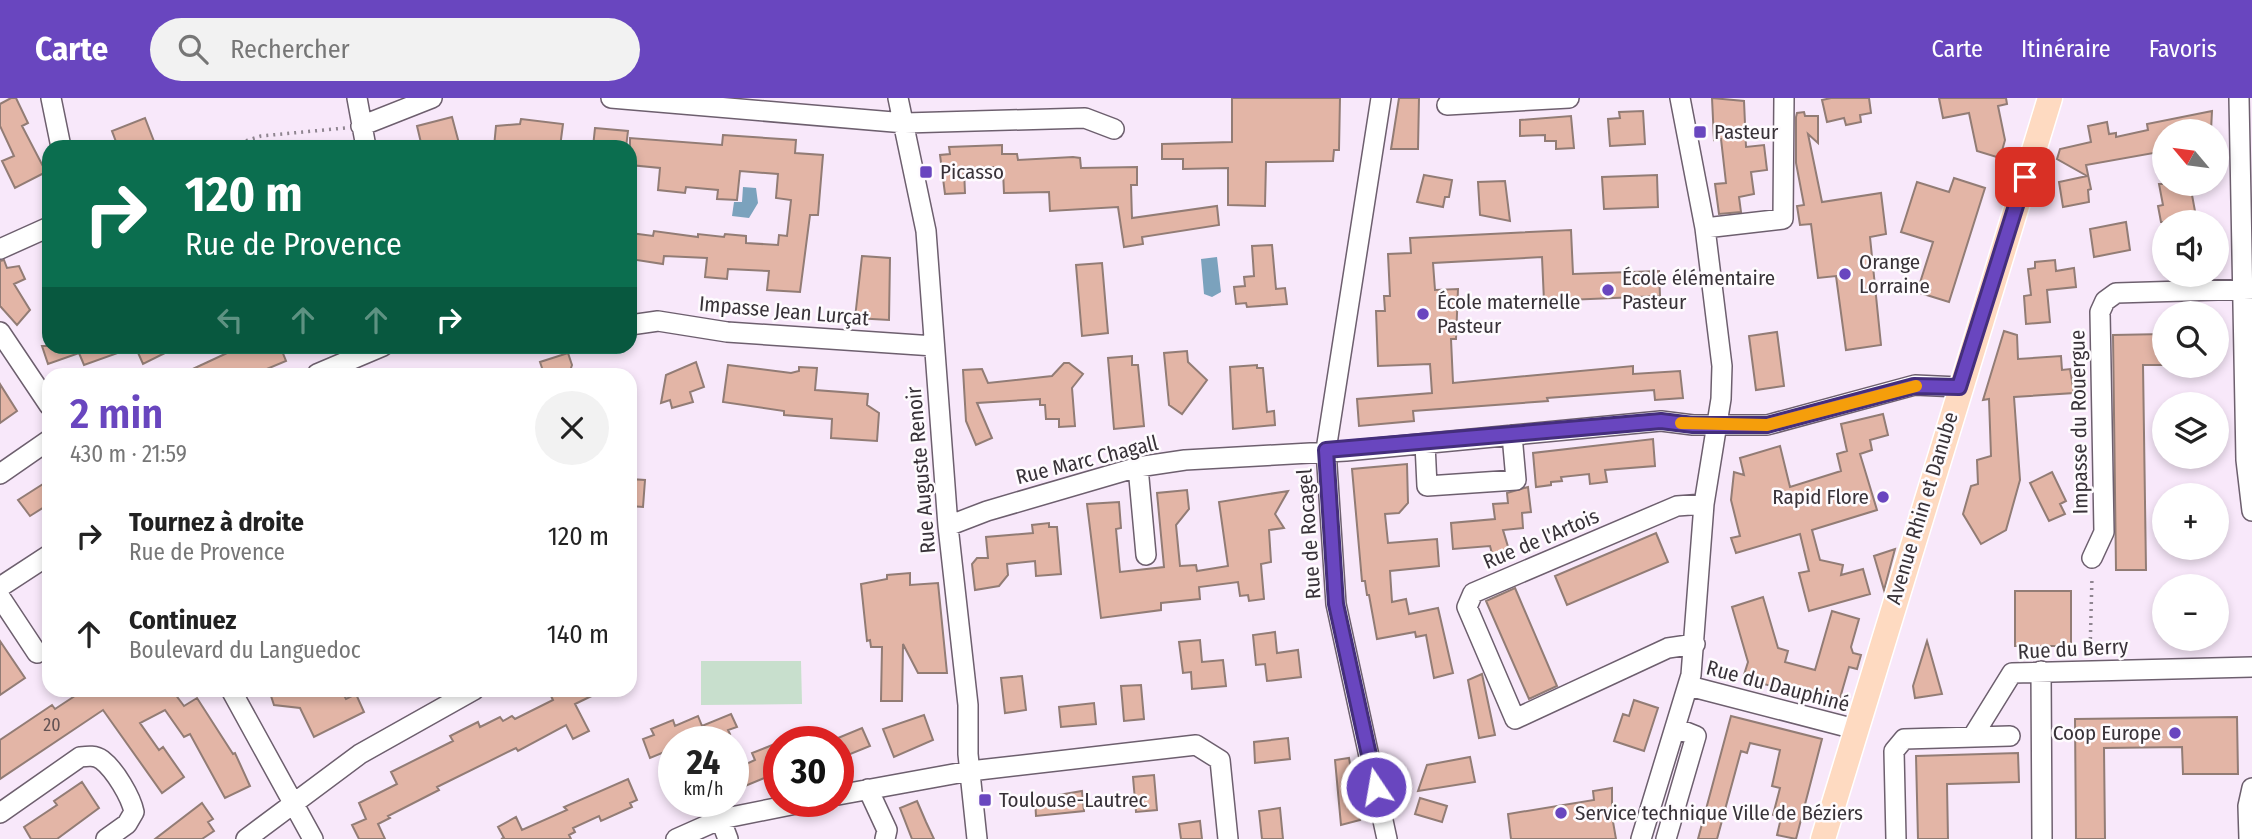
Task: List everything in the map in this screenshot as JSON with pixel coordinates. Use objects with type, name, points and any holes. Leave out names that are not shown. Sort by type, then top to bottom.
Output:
[{"type":"main road","name":"Avenue Rhin et Danube","points":[[1823,839],[1959,387],[2050,98]]},
{"type":"street","points":[[51,98],[60,140]]},
{"type":"street","points":[[357,98],[364,140]]},
{"type":"street","points":[[361,126],[432,98]]},
{"type":"street","points":[[611,98],[905,123],[1085,118],[1114,129]]},
{"type":"street","name":"Rue Auguste Renoir","points":[[898,98],[926,231],[948,526],[969,715],[970,771],[978,839]]},
{"type":"street","name":"Rue de Rocagel","points":[[1381,98],[1326,450],[1336,604],[1387,839]]},
{"type":"street","points":[[1447,104],[1569,98]]},
{"type":"street","points":[[1641,839],[1689,686],[1695,645],[1704,504],[1722,366],[1704,228],[1680,98]]},
{"type":"street","points":[[1704,228],[1783,219],[1784,98]]},
{"type":"street","points":[[2239,98],[2248,290],[2252,511]]},
{"type":"street","points":[[0,249],[42,230]]},
{"type":"street","name":"Impasse du Rouergue","points":[[2092,558],[2104,532],[2100,312],[2105,301],[2116,293],[2248,290]]},
{"type":"street","name":"Impasse Jean Lurçat","points":[[637,324],[657,321],[727,332],[934,346]]},
{"type":"street","points":[[0,332],[42,395]]},
{"type":"street","points":[[331,368],[364,354]]},
{"type":"street","name":"Rue Marc Chagall","points":[[948,526],[987,510],[1138,467],[1185,460],[1424,444],[1661,421],[1693,425],[1767,425],[1914,386],[1959,387]]},
{"type":"street","points":[[1424,444],[1427,486],[1516,480],[1512,435]]},
{"type":"street","points":[[0,474],[42,445]]},
{"type":"street","points":[[1138,467],[1146,555]]},
{"type":"street","name":"Rue de l'Artois","points":[[1695,645],[1668,648],[1515,719],[1467,607],[1473,593],[1677,506],[1704,504]]},
{"type":"street","points":[[0,587],[42,560]]},
{"type":"street","points":[[0,597],[37,653]]},
{"type":"street","name":"Rue du Berry","points":[[1973,736],[2012,673],[2252,667]]},
{"type":"street","points":[[2041,671],[2042,839]]},
{"type":"street","name":"Rue du Dauphiné","points":[[1689,686],[1855,729]]},
{"type":"street","points":[[235,697],[313,839]]},
{"type":"street","points":[[246,839],[360,754],[462,697]]},
{"type":"street","points":[[1666,839],[1696,736],[1676,728]]},
{"type":"street","points":[[1896,839],[1894,751],[1904,739],[2010,736]]},
{"type":"street","points":[[854,792],[970,771],[1196,745],[1220,760],[1228,839]]},
{"type":"street","points":[[0,813],[80,757],[93,756],[103,761],[132,802],[134,812],[127,824],[106,839]]},
{"type":"street","points":[[1657,788],[1679,794]]},
{"type":"street","points":[[2249,839],[2248,806],[2252,788]]},
{"type":"street","points":[[868,789],[887,830],[885,839]]},
{"type":"street","points":[[676,839],[708,817]]},
{"type":"street","points":[[721,817],[729,839]]},
{"type":"path","points":[[248,140],[261,136],[361,126]]},
{"type":"path","points":[[2089,669],[2092,558]]},
{"type":"green space","points":[[701,661],[801,661],[802,704],[701,705]]},
{"type":"water","points":[[743,187],[756,188],[758,203],[749,218],[732,216],[734,202],[742,202]]},
{"type":"water","points":[[1217,257],[1221,292],[1212,297],[1204,294],[1201,259]]},
{"type":"building","points":[[16,98],[28,123],[22,126],[42,164],[42,174],[15,188],[2,161],[14,156],[0,126],[0,104]]},
{"type":"building","points":[[1232,98],[1340,98],[1339,150],[1334,150],[1333,161],[1266,162],[1265,206],[1228,205],[1228,168],[1183,169],[1183,159],[1162,159],[1162,144],[1232,142]]},
{"type":"building","points":[[1399,98],[1419,98],[1418,149],[1391,149]]},
{"type":"building","points":[[1712,98],[1744,101],[1746,147],[1764,145],[1767,170],[1751,172],[1754,194],[1739,197],[1741,212],[1719,214],[1715,184],[1726,183],[1721,139],[1714,140]]},
{"type":"building","points":[[1869,98],[1871,113],[1860,115],[1861,122],[1846,125],[1844,118],[1827,122],[1822,100]]},
{"type":"building","points":[[1939,98],[2006,98],[2007,104],[1998,106],[2005,140],[2000,158],[1977,151],[1969,113],[1943,118]]},
{"type":"building","points":[[1643,111],[1645,144],[1610,146],[1608,119],[1620,118],[1619,112]]},
{"type":"building","points":[[2212,111],[2212,119],[2172,119]]},
{"type":"building","name":"Orange Lorraine","points":[[1804,112],[1805,116],[1818,116],[1818,143],[1808,134],[1822,202],[1881,193],[1886,234],[1870,237],[1881,345],[1846,350],[1836,276],[1818,278],[1811,224],[1800,225],[1797,206],[1804,205],[1796,163],[1796,117],[1797,113]]},
{"type":"building","points":[[1571,116],[1574,148],[1556,149],[1556,141],[1545,141],[1545,135],[1520,136],[1520,120]]},
{"type":"building","points":[[452,117],[458,140],[420,140],[417,126]]},
{"type":"building","points":[[145,118],[153,140],[115,140],[112,131]]},
{"type":"building","points":[[521,119],[563,124],[561,140],[495,140],[496,126],[520,124]]},
{"type":"building","points":[[2107,122],[2109,134],[2116,133],[2116,137],[2148,130],[2147,124],[2152,123],[2152,153],[2086,165],[2091,189],[2088,190],[2089,202],[2063,207],[2059,182],[2087,176],[2057,159],[2060,149],[2091,142],[2088,126]]},
{"type":"building","points":[[595,128],[628,131],[627,140],[594,140]]},
{"type":"building","points":[[723,135],[796,140],[795,153],[823,155],[818,215],[810,215],[800,292],[767,290],[769,271],[728,269],[727,279],[705,277],[707,258],[664,256],[663,264],[637,260],[637,234],[653,236],[654,231],[698,237],[698,234],[746,236],[746,243],[778,245],[779,235],[787,236],[791,200],[776,198],[778,174],[740,171],[737,200],[717,199],[718,190],[686,187],[685,193],[658,190],[660,168],[637,166],[637,140],[630,138],[722,145]]},
{"type":"building","points":[[1002,145],[1002,154],[1017,154],[1018,160],[1073,157],[1080,158],[1081,168],[1137,167],[1137,185],[1131,185],[1132,218],[1217,206],[1219,225],[1142,237],[1143,244],[1124,247],[1118,207],[1050,211],[1049,192],[1004,193],[1003,171],[993,171],[993,167],[964,169],[965,193],[945,194],[940,155],[950,154],[949,147]]},
{"type":"building","points":[[1424,175],[1452,180],[1449,197],[1445,197],[1443,207],[1417,202]]},
{"type":"building","points":[[1657,175],[1658,207],[1604,209],[1602,177]]},
{"type":"building","points":[[1954,178],[1985,188],[1949,302],[1917,292],[1933,242],[1901,232],[1917,182],[1949,192]]},
{"type":"building","points":[[1505,181],[1510,221],[1480,215],[1478,182]]},
{"type":"building","points":[[2161,196],[2192,196],[2195,210],[2159,210],[2158,206],[2163,205]]},
{"type":"building","points":[[2126,222],[2130,250],[2094,257],[2090,229]]},
{"type":"building","points":[[1571,230],[1573,274],[1659,271],[1660,296],[1544,301],[1542,257],[1433,263],[1435,290],[1458,289],[1456,339],[1451,339],[1453,383],[1633,366],[1633,374],[1680,371],[1683,398],[1655,400],[1654,390],[1547,398],[1548,401],[1413,411],[1414,421],[1359,426],[1357,399],[1432,393],[1430,364],[1378,366],[1376,311],[1385,311],[1384,296],[1390,296],[1388,254],[1411,253],[1410,238]]},
{"type":"building","points":[[1272,245],[1276,289],[1285,288],[1287,304],[1247,307],[1246,303],[1236,304],[1234,287],[1245,286],[1244,277],[1254,276],[1252,246]]},
{"type":"building","points":[[862,256],[890,258],[889,320],[855,318]]},
{"type":"building","points":[[4,260],[7,268],[19,266],[25,279],[14,284],[30,310],[17,325],[0,306],[0,261]]},
{"type":"building","points":[[2055,260],[2056,271],[2074,268],[2076,287],[2047,290],[2050,322],[2026,324],[2024,296],[2031,295],[2028,269],[2035,268],[2035,262]]},
{"type":"building","points":[[1102,263],[1108,333],[1082,336],[1076,265]]},
{"type":"building","points":[[2004,331],[2017,335],[2018,359],[2061,356],[2062,370],[2070,369],[2074,393],[2014,397],[2020,480],[2006,530],[1981,544],[1963,514],[1971,486],[1978,484],[1977,460],[1991,456],[1989,399],[1983,400]]},
{"type":"building","points":[[1777,332],[1784,386],[1756,390],[1749,336]]},
{"type":"building","points":[[2152,334],[2152,365],[2143,365],[2146,570],[2116,570],[2113,335]]},
{"type":"building","points":[[1187,351],[1188,362],[1207,380],[1182,414],[1169,405],[1164,353]]},
{"type":"building","points":[[45,354],[76,354],[48,364]]},
{"type":"building","points":[[79,354],[115,354],[84,365]]},
{"type":"building","points":[[139,354],[163,354],[143,364]]},
{"type":"building","points":[[225,354],[283,354],[286,361],[269,368],[195,368]]},
{"type":"building","points":[[568,354],[572,365],[571,368],[542,368],[540,362]]},
{"type":"building","points":[[1132,356],[1132,365],[1138,365],[1144,426],[1114,429],[1108,358]]},
{"type":"building","points":[[696,362],[704,387],[690,392],[693,402],[672,408],[670,400],[661,403],[666,375]]},
{"type":"building","points":[[1064,363],[1069,363],[1083,374],[1072,388],[1075,426],[1059,427],[1059,419],[1046,419],[1045,405],[1040,405],[1040,399],[977,403],[992,438],[976,445],[966,421],[963,370],[982,369],[988,383],[1052,376]]},
{"type":"building","points":[[728,365],[791,373],[799,371],[799,367],[817,368],[815,390],[868,394],[867,405],[879,413],[877,441],[831,438],[832,419],[784,415],[784,411],[723,402]]},
{"type":"building","points":[[1257,365],[1257,368],[1263,368],[1267,412],[1274,411],[1275,425],[1233,429],[1230,367]]},
{"type":"building","points":[[0,384],[17,411],[0,423]]},
{"type":"building","points":[[1883,414],[1888,435],[1870,440],[1872,450],[1860,454],[1877,510],[1812,530],[1820,560],[1843,565],[1841,575],[1863,569],[1870,594],[1809,611],[1799,573],[1809,571],[1800,534],[1736,553],[1731,538],[1740,536],[1731,500],[1734,472],[1744,475],[1740,458],[1780,446],[1790,487],[1841,471],[1837,454],[1847,451],[1841,424]]},
{"type":"building","points":[[1653,439],[1655,466],[1605,470],[1607,482],[1590,484],[1589,474],[1561,477],[1562,481],[1536,487],[1533,453]]},
{"type":"building","points":[[1407,464],[1408,503],[1399,513],[1385,514],[1388,543],[1437,539],[1439,566],[1390,571],[1392,602],[1406,599],[1409,614],[1438,608],[1453,673],[1434,678],[1426,635],[1416,637],[1415,632],[1377,639],[1369,595],[1365,581],[1362,581],[1352,469]]},
{"type":"building","points":[[2052,472],[2066,501],[2060,504],[2065,514],[2049,521],[2030,483]]},
{"type":"building","points":[[637,479],[645,480],[643,507],[637,507]]},
{"type":"building","points":[[42,485],[42,508],[30,516],[18,500]]},
{"type":"building","points":[[1528,487],[1531,512],[1522,513],[1523,528],[1503,530],[1509,550],[1493,557],[1490,546],[1453,549],[1451,523],[1495,519],[1493,504],[1508,503],[1507,493]]},
{"type":"building","points":[[1187,490],[1189,509],[1176,525],[1180,566],[1196,565],[1197,571],[1228,566],[1219,502],[1288,491],[1275,514],[1284,528],[1269,530],[1271,562],[1261,564],[1264,599],[1249,601],[1248,595],[1240,596],[1238,582],[1199,587],[1200,599],[1161,603],[1161,610],[1101,618],[1087,504],[1119,502],[1121,528],[1116,529],[1120,572],[1164,567],[1157,493]]},
{"type":"building","points":[[1049,523],[1049,527],[1057,527],[1061,574],[1036,576],[1035,561],[1007,564],[1008,575],[999,586],[975,590],[972,564],[977,558],[988,558],[986,537],[1033,533],[1032,525]]},
{"type":"building","points":[[1656,533],[1668,562],[1567,605],[1555,576]]},
{"type":"building","points":[[1895,549],[1884,590],[1874,556]]},
{"type":"building","points":[[910,573],[910,585],[938,583],[947,673],[918,673],[903,644],[902,701],[881,701],[882,647],[871,647],[870,640],[867,641],[861,584],[887,579],[887,575]]},
{"type":"building","points":[[1515,588],[1557,686],[1529,699],[1486,601]]},
{"type":"building","points":[[2015,591],[2071,591],[2071,646],[2015,646]]},
{"type":"building","points":[[1763,597],[1778,648],[1788,651],[1785,662],[1815,670],[1832,611],[1859,619],[1851,647],[1853,653],[1861,655],[1857,669],[1849,667],[1838,705],[1743,678],[1748,662],[1732,607]]},
{"type":"building","points":[[1275,632],[1277,653],[1298,650],[1301,677],[1267,681],[1265,664],[1256,665],[1253,635]]},
{"type":"building","points":[[1200,640],[1202,662],[1223,660],[1226,686],[1192,689],[1191,672],[1183,673],[1179,642]]},
{"type":"building","points":[[0,641],[25,678],[0,695]]},
{"type":"building","points":[[1927,641],[1942,694],[1915,698],[1913,686]]},
{"type":"building","points":[[1482,674],[1495,735],[1479,738],[1468,680]]},
{"type":"building","points":[[1022,676],[1026,710],[1005,713],[1001,678]]},
{"type":"building","points":[[1141,685],[1144,719],[1124,721],[1121,686]]},
{"type":"building","points":[[73,697],[177,697],[184,706],[197,698],[233,754],[235,753],[250,786],[225,798],[190,734],[184,737],[165,710],[140,723],[159,750],[163,747],[184,777],[162,793],[103,710],[0,779],[0,740],[52,705],[55,709]]},
{"type":"building","points":[[271,697],[357,697],[364,712],[314,737],[300,708],[274,705]]},
{"type":"building","points":[[552,697],[590,697],[575,704],[589,731],[573,739],[566,725],[518,751],[516,748],[437,787],[439,790],[388,816],[390,818],[378,824],[385,839],[359,839],[352,825],[366,819],[359,803],[397,784],[391,772],[453,741],[450,736],[478,722],[480,727],[500,717],[503,721],[512,716],[515,719],[553,700]]},
{"type":"building","points":[[1634,700],[1658,708],[1644,751],[1614,741],[1623,714],[1629,716]]},
{"type":"building","points":[[1094,703],[1096,724],[1061,727],[1059,707]]},
{"type":"building","points":[[731,714],[737,726],[702,726]]},
{"type":"building","points":[[924,715],[933,740],[894,757],[883,729]]},
{"type":"building","points":[[698,716],[702,726],[675,726]]},
{"type":"building","points":[[1731,716],[1822,739],[1796,839],[1777,835],[1781,818],[1773,815],[1780,788],[1772,786],[1780,750],[1750,743],[1747,753],[1741,751],[1717,839],[1698,839]]},
{"type":"building","points":[[2237,717],[2238,774],[2183,774],[2182,747],[2104,748],[2105,839],[2076,839],[2075,719]]},
{"type":"building","points":[[673,720],[675,726],[658,726]]},
{"type":"building","points":[[658,726],[658,755],[650,758],[643,739],[654,735],[651,729]]},
{"type":"building","points":[[862,728],[870,746],[854,752],[854,731]]},
{"type":"building","points":[[1288,738],[1290,759],[1255,763],[1254,742]]},
{"type":"building","points":[[763,749],[763,779],[749,784],[749,763],[755,760],[752,753]]},
{"type":"building","points":[[2018,753],[2019,782],[1947,784],[1948,839],[1918,839],[1916,756]]},
{"type":"building","points":[[1470,757],[1475,782],[1418,791],[1427,765]]},
{"type":"building","points":[[1349,758],[1360,820],[1341,825],[1335,760]]},
{"type":"building","points":[[1154,775],[1157,810],[1136,812],[1133,777]]},
{"type":"building","points":[[628,779],[637,800],[630,803],[632,807],[601,821],[599,816],[573,828],[575,832],[569,835],[571,839],[501,839],[504,838],[498,827],[516,817],[522,830],[567,810],[564,807]]},
{"type":"building","points":[[82,782],[99,808],[57,839],[31,839],[24,827],[57,805],[54,801]]},
{"type":"building","name":"Service technique Ville de Béziers","points":[[1612,788],[1612,816],[1616,839],[1511,839],[1508,814],[1594,800],[1593,791]]},
{"type":"building","points":[[1082,791],[1084,811],[1036,816],[1035,799]]},
{"type":"building","points":[[1420,798],[1447,806],[1442,822],[1415,814]]},
{"type":"building","points":[[917,801],[934,839],[912,839],[900,808]]},
{"type":"building","points":[[202,803],[213,819],[208,822],[214,831],[202,839],[155,839]]},
{"type":"building","points":[[1280,808],[1283,839],[1262,839],[1259,811]]},
{"type":"building","points":[[1200,821],[1202,839],[1181,839],[1179,824]]},
{"type":"slow traffic","points":[[1681,423],[1767,425],[1916,386]]},
{"type":"place","name":"Pasteur","points":[[1700,132]]},
{"type":"place","name":"Picasso","points":[[926,172]]},
{"type":"place","name":"Orange Lorraine","points":[[1845,274]]},
{"type":"place","name":"École élémentaire Pasteur","points":[[1608,290]]},
{"type":"place","name":"École maternelle Pasteur","points":[[1423,314]]},
{"type":"place","name":"Rapid Flore","points":[[1883,497]]},
{"type":"place","name":"Coop Europe","points":[[2175,733]]},
{"type":"place","name":"Toulouse-Lautrec","points":[[985,800]]},
{"type":"place","name":"Service technique Ville de Béziers","points":[[1561,813]]},
{"type":"route","points":[[1376,787],[1336,604],[1326,450],[1346,451],[1661,421],[1693,425],[1767,425],[1914,386],[1959,387],[2025,177]]}]
